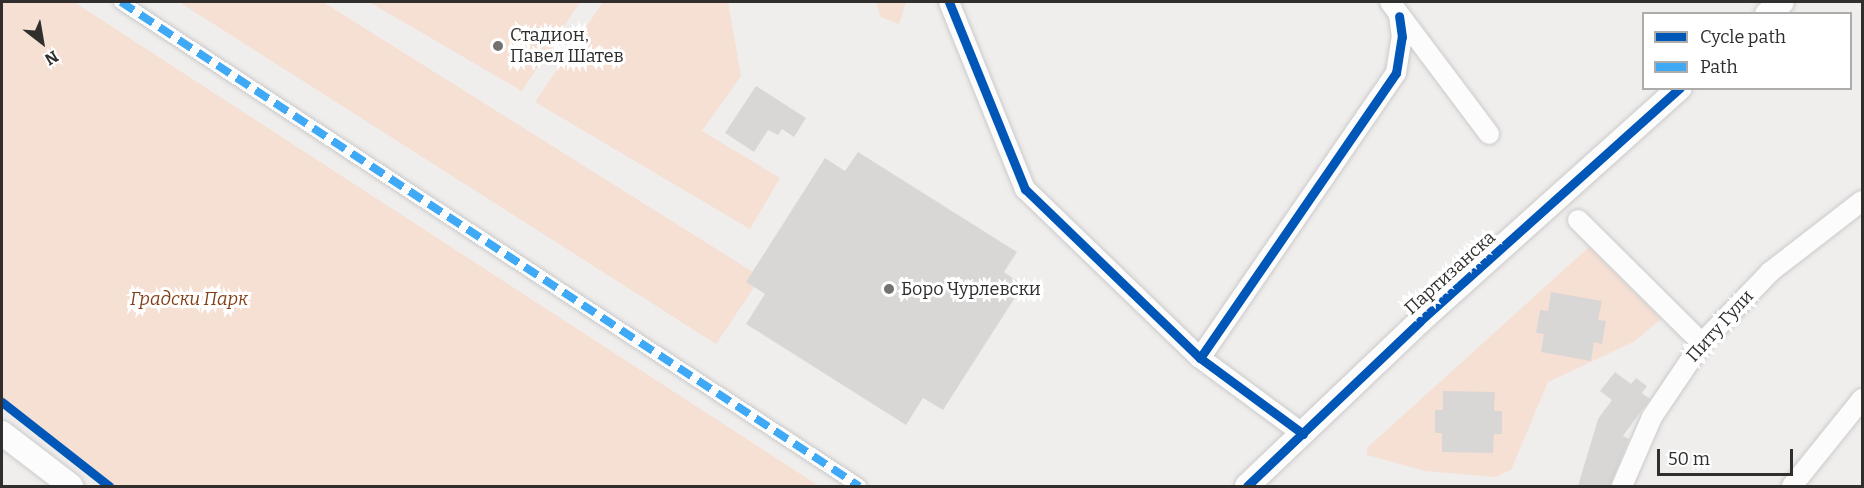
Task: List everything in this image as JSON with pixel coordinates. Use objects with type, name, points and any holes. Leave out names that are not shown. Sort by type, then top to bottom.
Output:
[{"type":"street","points":[[121,2],[859,486]]},
{"type":"street","points":[[949,2],[1025,189],[1200,358],[1303,434]]},
{"type":"street","points":[[1770,12],[1782,2]]},
{"type":"street","points":[[1200,358],[1396,72],[1402,37],[1394,9]]},
{"type":"street","points":[[1394,9],[1490,134]]},
{"type":"street","name":"Партизанска","points":[[1247,486],[1420,321],[1678,90]]},
{"type":"street","name":"Питу Гули","points":[[1622,486],[1652,417],[1702,343],[1770,272],[1863,201]]},
{"type":"street","points":[[1578,220],[1702,343]]},
{"type":"street","points":[[1792,486],[1863,399]]},
{"type":"street","points":[[2,433],[71,486]]},
{"type":"green space","name":"Градски Парк","points":[[2,2],[74,2],[819,486],[109,486],[2,402]]},
{"type":"green space","points":[[179,2],[323,2],[761,277],[716,344]]},
{"type":"green space","name":"Стадион, Павел Шатев","points":[[369,2],[580,2],[522,91]]},
{"type":"green space","points":[[603,2],[728,2],[741,76],[702,131],[780,178],[750,229],[535,102]]},
{"type":"green space","points":[[876,2],[906,2],[899,24],[881,17]]},
{"type":"green space","points":[[1589,247],[1661,319],[1635,341],[1548,382],[1511,470],[1495,477],[1425,471],[1367,455],[1367,448]]},
{"type":"building","points":[[756,86],[806,118],[794,137],[782,129],[778,135],[768,130],[754,152],[725,133]]},
{"type":"building","name":"Боро Чурлевски","points":[[858,152],[1017,252],[1004,272],[1023,285],[943,410],[923,398],[906,425],[746,324],[765,294],[746,282],[825,158],[845,171]]},
{"type":"building","points":[[1551,292],[1602,301],[1598,320],[1606,321],[1602,344],[1594,342],[1591,361],[1541,352],[1544,334],[1536,333],[1540,310],[1548,311]]},
{"type":"building","points":[[1615,372],[1631,384],[1636,378],[1647,386],[1642,393],[1650,399],[1623,436],[1629,439],[1610,486],[1578,486],[1598,419],[1612,400],[1600,391]]},
{"type":"building","points":[[1443,391],[1495,392],[1494,411],[1502,411],[1502,434],[1494,434],[1493,453],[1442,452],[1442,433],[1435,433],[1435,410],[1443,410]]},
{"type":"marked path","points":[[121,2],[859,486]]},
{"type":"cycle path","points":[[949,2],[1025,189],[1200,358],[1303,434]]},
{"type":"cycle path","points":[[1200,358],[1396,73],[1402,37],[1399,16]]},
{"type":"cycle path","points":[[1247,486],[1420,321],[1678,90]]},
{"type":"cycle path","points":[[2,402],[109,486]]},
{"type":"place","name":"Стадион, Павел Шатев","points":[[498,46]]},
{"type":"place","name":"Боро Чурлевски","points":[[889,289]]}]
